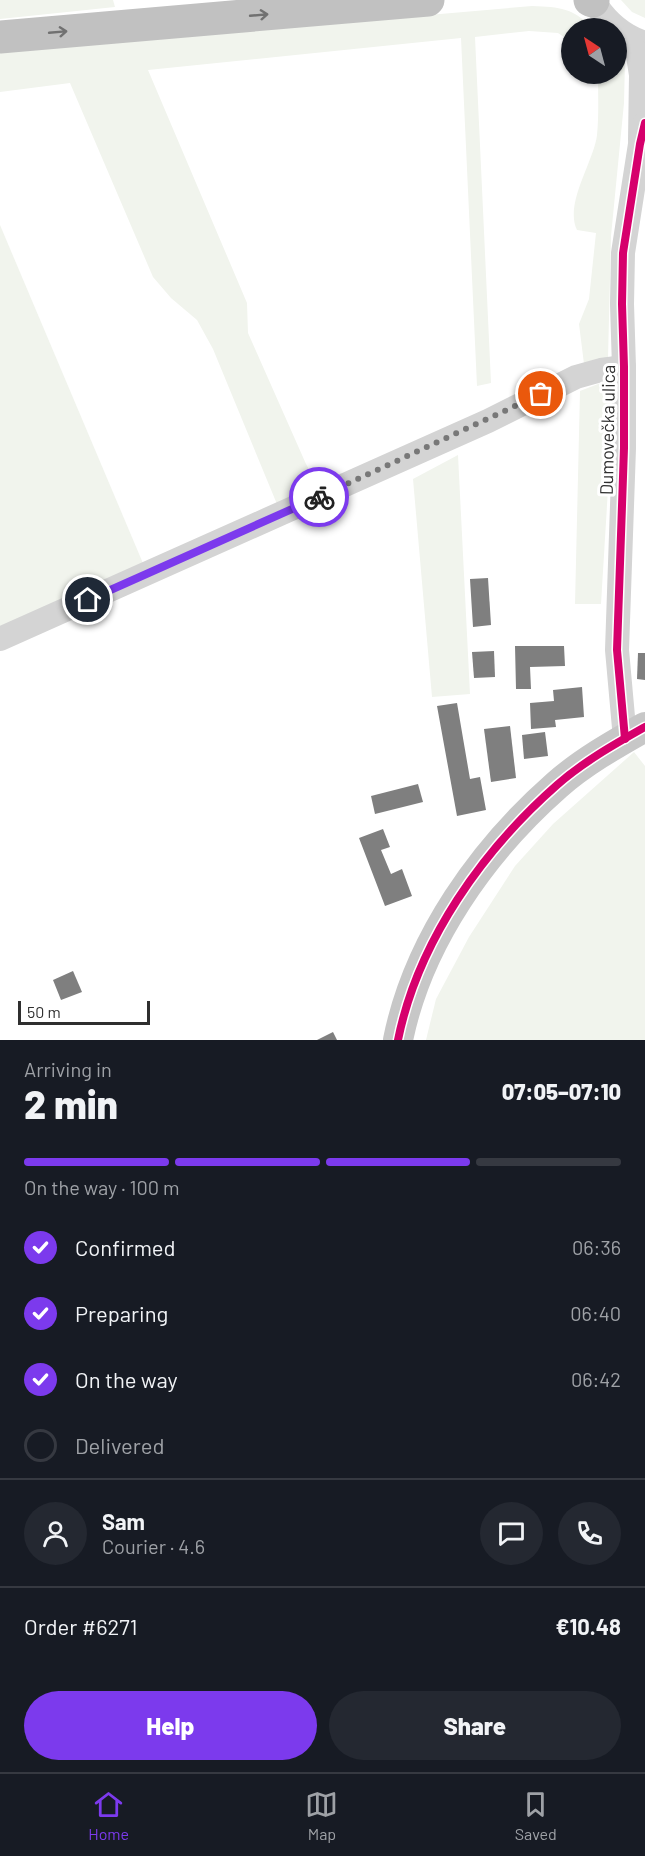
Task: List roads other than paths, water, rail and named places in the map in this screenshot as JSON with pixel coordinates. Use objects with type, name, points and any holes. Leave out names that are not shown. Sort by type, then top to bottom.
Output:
[{"type":"highway","points":[[0,38],[428,0]]},
{"type":"main road","points":[[398,1040],[407,1004],[425,957],[454,906],[487,860],[506,836],[559,784],[635,733]]},
{"type":"street","points":[[592,0],[608,22],[637,40]]},
{"type":"street","name":"Dumovečka ulica","points":[[635,733],[617,650],[624,367],[623,253],[642,133],[641,75],[637,40]]},
{"type":"street","points":[[0,639],[488,420],[576,377],[624,367]]}]
